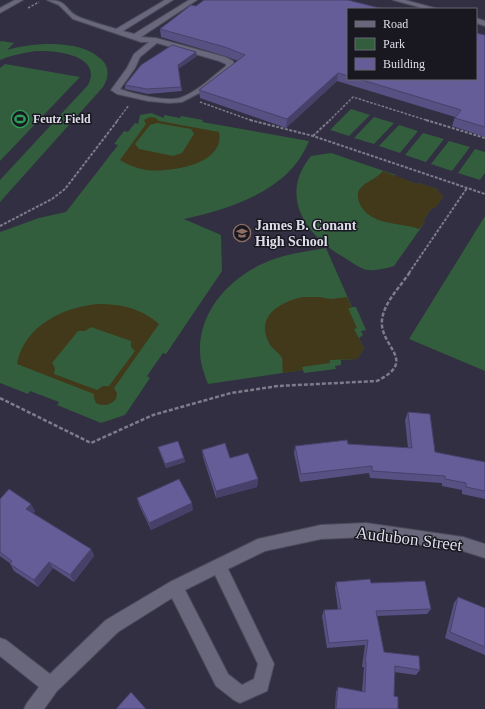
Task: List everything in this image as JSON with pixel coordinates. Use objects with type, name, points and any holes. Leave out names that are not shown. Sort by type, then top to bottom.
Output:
[{"type":"street","points":[[0,11],[20,0]]},
{"type":"street","points":[[50,0],[61,4],[75,18],[144,40],[156,40],[230,63],[230,67],[181,101],[124,94],[115,90],[131,68],[137,56],[156,40]]},
{"type":"street","points":[[118,31],[170,0]]},
{"type":"street","points":[[135,37],[194,0]]},
{"type":"street","points":[[396,0],[430,8]]},
{"type":"street","name":"Audubon Street","points":[[33,709],[51,685],[112,626],[175,587],[263,544],[321,532],[366,530],[464,544],[485,551]]},
{"type":"street","points":[[175,587],[222,680],[240,694],[261,685],[266,664],[219,566]]},
{"type":"street","points":[[0,646],[51,685]]},
{"type":"path","points":[[0,226],[52,199],[65,189],[76,173],[138,96]]},
{"type":"path","points":[[313,136],[353,97],[485,138]]},
{"type":"path","points":[[187,98],[251,120],[313,136],[485,194]]},
{"type":"path","points":[[0,398],[91,443],[153,415],[231,393],[278,386],[377,381],[389,375],[395,369],[396,361],[393,350],[384,334],[382,320],[386,307],[467,188]]},
{"type":"green space","points":[[1,41],[14,43],[7,50],[18,47],[44,44],[58,44],[83,49],[94,54],[103,61],[107,67],[108,74],[103,87],[0,202],[0,180],[88,85],[91,75],[89,67],[83,61],[75,56],[65,53],[36,51],[18,54],[0,60]]},
{"type":"green space","name":"Feutz Field","points":[[5,64],[80,77],[0,161],[0,68]]},
{"type":"green space","points":[[351,109],[370,115],[349,136],[330,130]]},
{"type":"green space","points":[[151,113],[164,118],[164,115],[180,118],[181,116],[203,120],[202,122],[309,141],[300,158],[288,173],[257,195],[221,209],[184,219],[221,235],[222,271],[166,354],[163,353],[147,376],[150,378],[125,415],[101,423],[57,405],[59,402],[30,391],[28,394],[0,383],[0,232],[39,218],[66,212],[118,145],[114,144],[124,131],[128,132],[135,123],[138,124],[140,115]]},
{"type":"green space","points":[[374,117],[394,123],[374,144],[354,138]]},
{"type":"green space","points":[[399,125],[418,131],[400,153],[379,146]]},
{"type":"green space","points":[[423,133],[444,139],[426,162],[405,155]]},
{"type":"green space","points":[[449,141],[470,147],[452,171],[431,164]]},
{"type":"green space","points":[[475,149],[485,152],[485,173],[480,180],[458,173]]},
{"type":"green space","points":[[331,153],[396,175],[395,176],[417,184],[419,183],[437,189],[443,197],[435,208],[432,208],[423,221],[425,222],[394,266],[372,270],[363,269],[331,249],[308,227],[301,214],[297,200],[297,186],[301,171],[311,156]]},
{"type":"green space","points":[[485,216],[485,371],[409,339]]},
{"type":"green space","points":[[326,248],[352,307],[356,307],[366,330],[361,331],[363,335],[359,338],[364,348],[357,359],[341,360],[341,365],[335,366],[336,369],[304,373],[303,370],[208,384],[202,368],[200,351],[201,335],[206,319],[213,305],[223,292],[235,281],[262,264],[295,253]]},
{"type":"sand","points":[[150,117],[156,118],[159,121],[219,132],[219,143],[214,152],[205,159],[181,168],[156,171],[135,167],[120,160],[146,124],[144,120]],"holes":[[[157,123],[191,129],[194,134],[182,153],[173,156],[139,149],[135,144],[150,125]]]},
{"type":"sand","points":[[383,171],[417,184],[419,183],[437,189],[443,197],[435,208],[432,208],[423,221],[425,222],[419,229],[385,222],[363,210],[358,199],[359,190],[364,184],[378,176]]},
{"type":"sand","points":[[303,297],[331,299],[347,297],[352,308],[348,308],[357,328],[354,329],[364,348],[357,359],[330,360],[330,363],[302,367],[303,370],[283,373],[282,358],[269,343],[265,333],[265,325],[272,312],[278,307],[286,302]]},
{"type":"sand","points":[[98,304],[123,306],[145,314],[159,324],[114,388],[117,393],[116,399],[107,405],[96,403],[94,394],[17,364],[21,351],[36,329],[59,314],[85,306]],"holes":[[[91,327],[131,341],[131,347],[135,351],[109,386],[103,386],[97,390],[54,374],[55,368],[52,363],[78,331],[85,331]]]},
{"type":"building","points":[[204,0],[348,0],[379,8],[347,8],[347,76],[338,73],[287,119],[199,90],[245,55],[225,47],[160,29],[191,5],[196,6]]},
{"type":"building","points":[[477,33],[485,35],[485,127],[455,118],[461,110],[362,80],[477,80]]},
{"type":"building","points":[[172,45],[196,52],[178,65],[181,87],[147,89],[125,85],[141,65]]},
{"type":"building","points":[[408,412],[430,414],[435,452],[485,462],[485,491],[466,487],[466,483],[445,479],[445,476],[372,471],[372,466],[301,474],[295,446],[347,440],[348,444],[412,448]]},
{"type":"building","points":[[178,441],[184,458],[165,464],[158,447]]},
{"type":"building","points":[[225,443],[230,458],[248,453],[258,479],[216,491],[202,450]]},
{"type":"building","points":[[179,479],[192,503],[149,523],[137,498]]},
{"type":"building","points":[[9,489],[31,504],[26,509],[91,549],[70,575],[49,562],[34,580],[10,564],[12,561],[0,552],[0,499]]},
{"type":"building","points":[[370,579],[371,583],[425,581],[431,609],[376,611],[384,652],[419,656],[420,670],[395,666],[394,696],[398,697],[398,709],[336,709],[338,687],[365,692],[365,662],[368,640],[329,643],[324,610],[341,609],[336,582]]},
{"type":"building","points":[[458,597],[485,608],[485,647],[450,632]]},
{"type":"building","points":[[131,692],[146,709],[116,709]]},
{"type":"place","name":"Feutz Field","points":[[20,119]]},
{"type":"place","name":"James B. Conant High School","points":[[242,233]]}]
